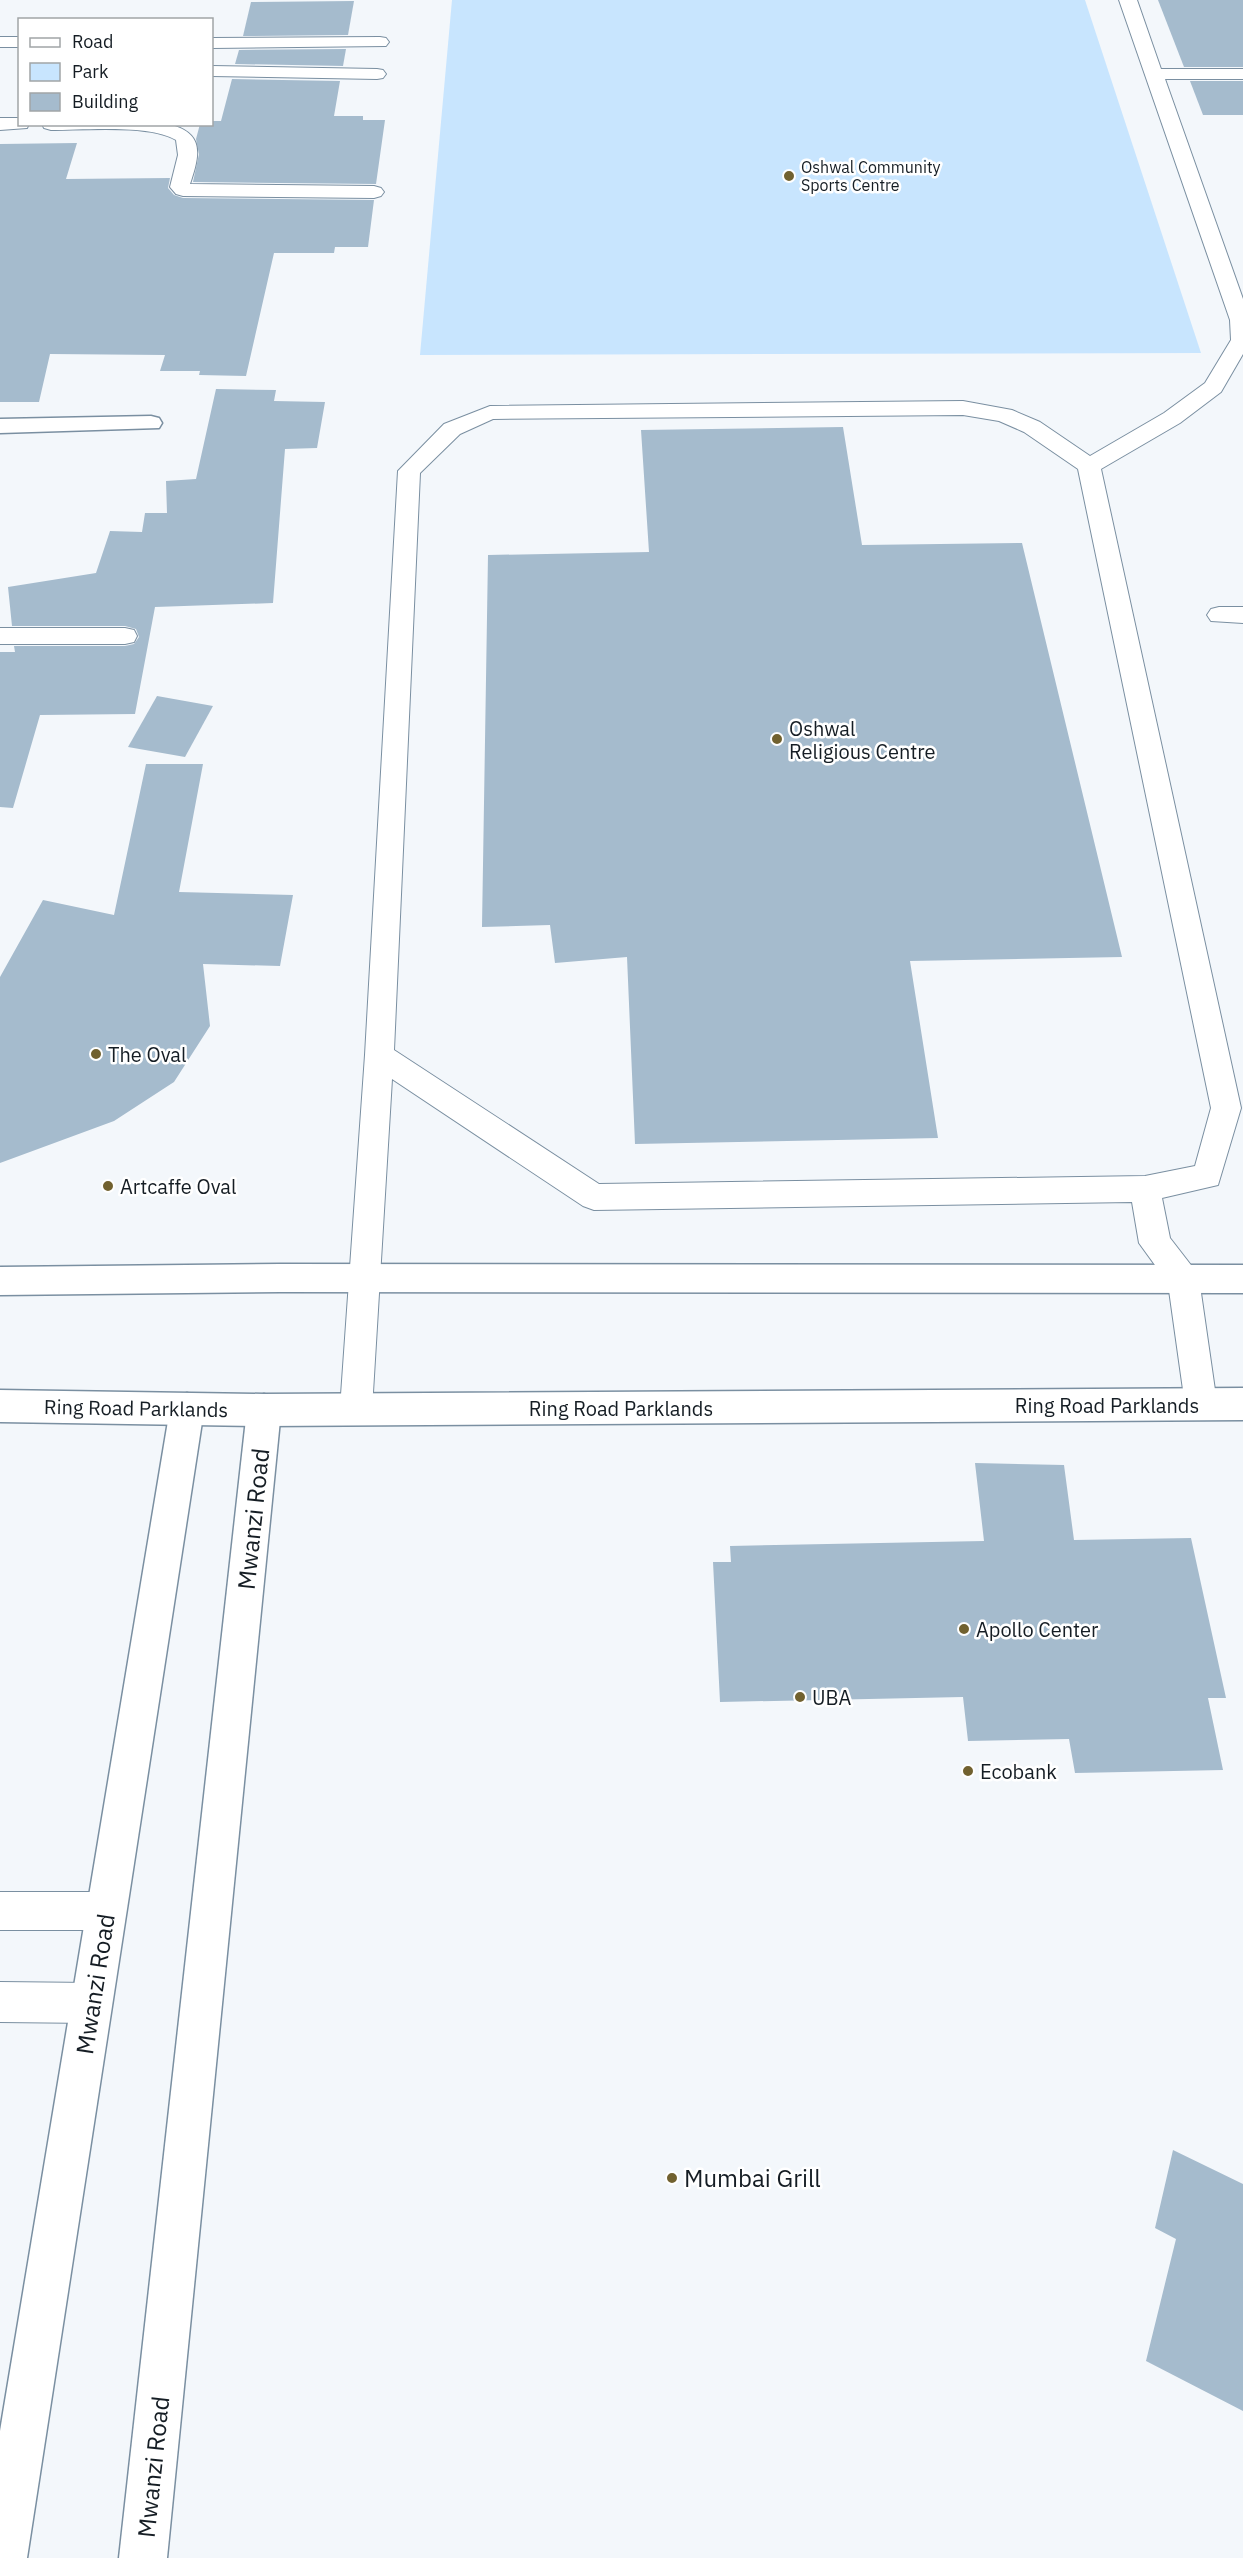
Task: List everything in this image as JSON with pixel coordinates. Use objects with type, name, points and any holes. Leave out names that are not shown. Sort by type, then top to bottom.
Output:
[{"type":"street","points":[[0,426],[151,423]]},
{"type":"street","points":[[0,1281],[364,1278],[1243,1279]]},
{"type":"street","name":"Ring Road Parklands","points":[[0,1406],[264,1410],[1243,1404]]},
{"type":"street","name":"Mwanzi Road","points":[[3,2558],[187,1409]]},
{"type":"street","name":"Mwanzi Road","points":[[143,2558],[264,1410]]},
{"type":"lane","points":[[1089,466],[1172,418],[1213,387],[1242,340],[1240,320],[1128,0]]},
{"type":"lane","points":[[0,42],[18,42]]},
{"type":"lane","points":[[213,43],[380,42]]},
{"type":"lane","points":[[0,57],[18,56]]},
{"type":"lane","points":[[213,71],[378,74]]},
{"type":"lane","points":[[1154,74],[1243,74]]},
{"type":"lane","points":[[0,124],[18,124]]},
{"type":"lane","points":[[122,126],[158,127],[179,133],[187,144],[186,166],[180,187],[183,189],[374,192]]},
{"type":"lane","points":[[356,1409],[379,1055],[409,471],[452,429],[490,413],[963,408],[1004,415],[1032,427],[1089,466],[1226,1108],[1207,1176],[1145,1189],[594,1197],[379,1055]]},
{"type":"lane","points":[[1219,615],[1243,615]]},
{"type":"lane","points":[[0,636],[125,636]]},
{"type":"lane","points":[[1145,1189],[1155,1243],[1183,1279],[1201,1404]]},
{"type":"lane","points":[[0,1911],[106,1911]]},
{"type":"lane","points":[[0,2002],[92,2003]]},
{"type":"green space","name":"Oshwal Community Sports Centre","points":[[452,0],[1085,0],[1201,353],[420,355]]},
{"type":"building","points":[[1158,0],[1243,0],[1243,67],[1184,67]]},
{"type":"building","points":[[354,1],[348,35],[243,36],[251,2]]},
{"type":"building","points":[[346,49],[343,66],[235,64],[239,50]]},
{"type":"building","points":[[232,79],[340,81],[334,116],[363,116],[363,120],[385,120],[376,184],[193,182],[199,154],[196,139],[199,126],[213,126],[213,121],[221,121]]},
{"type":"building","points":[[1190,81],[1243,81],[1243,115],[1203,115]]},
{"type":"building","points":[[77,143],[66,179],[170,178],[168,188],[174,195],[183,198],[374,200],[368,247],[335,247],[334,253],[274,253],[246,376],[199,375],[200,371],[160,371],[165,355],[50,354],[39,402],[0,402],[0,144]]},
{"type":"building","points":[[216,389],[276,390],[274,401],[325,402],[317,448],[285,449],[273,603],[155,607],[135,714],[40,715],[13,808],[0,807],[0,652],[15,652],[14,646],[125,646],[134,644],[139,637],[136,629],[125,626],[12,626],[8,587],[96,573],[110,531],[142,532],[145,513],[167,513],[166,481],[196,479]]},
{"type":"building","name":"Oshwal Religious Centre","points":[[843,427],[862,545],[1022,543],[1122,957],[910,961],[938,1138],[635,1144],[627,957],[555,963],[550,925],[482,927],[488,555],[649,552],[641,430]]},
{"type":"building","points":[[157,696],[213,706],[185,757],[128,747]]},
{"type":"building","name":"The Oval","points":[[146,764],[203,764],[179,892],[293,895],[280,966],[203,964],[210,1026],[174,1082],[114,1121],[0,1163],[0,977],[43,900],[114,915]]},
{"type":"building","name":"Apollo Center","points":[[975,1463],[1064,1465],[1074,1540],[1191,1538],[1226,1698],[1208,1698],[1223,1770],[1075,1773],[1069,1739],[968,1741],[963,1697],[720,1702],[713,1562],[731,1562],[730,1546],[984,1541]]},
{"type":"building","points":[[1173,2150],[1243,2184],[1243,2411],[1146,2361],[1176,2239],[1155,2228]]},
{"type":"place","name":"Oshwal Community Sports Centre","points":[[789,176]]},
{"type":"place","name":"Oshwal Religious Centre","points":[[777,739]]},
{"type":"place","name":"The Oval","points":[[96,1054]]},
{"type":"place","name":"Artcaffe Oval","points":[[108,1186]]},
{"type":"place","name":"Apollo Center","points":[[964,1629]]},
{"type":"place","name":"UBA","points":[[800,1697]]},
{"type":"place","name":"Ecobank","points":[[968,1771]]},
{"type":"place","name":"Mumbai Grill","points":[[672,2178]]}]
